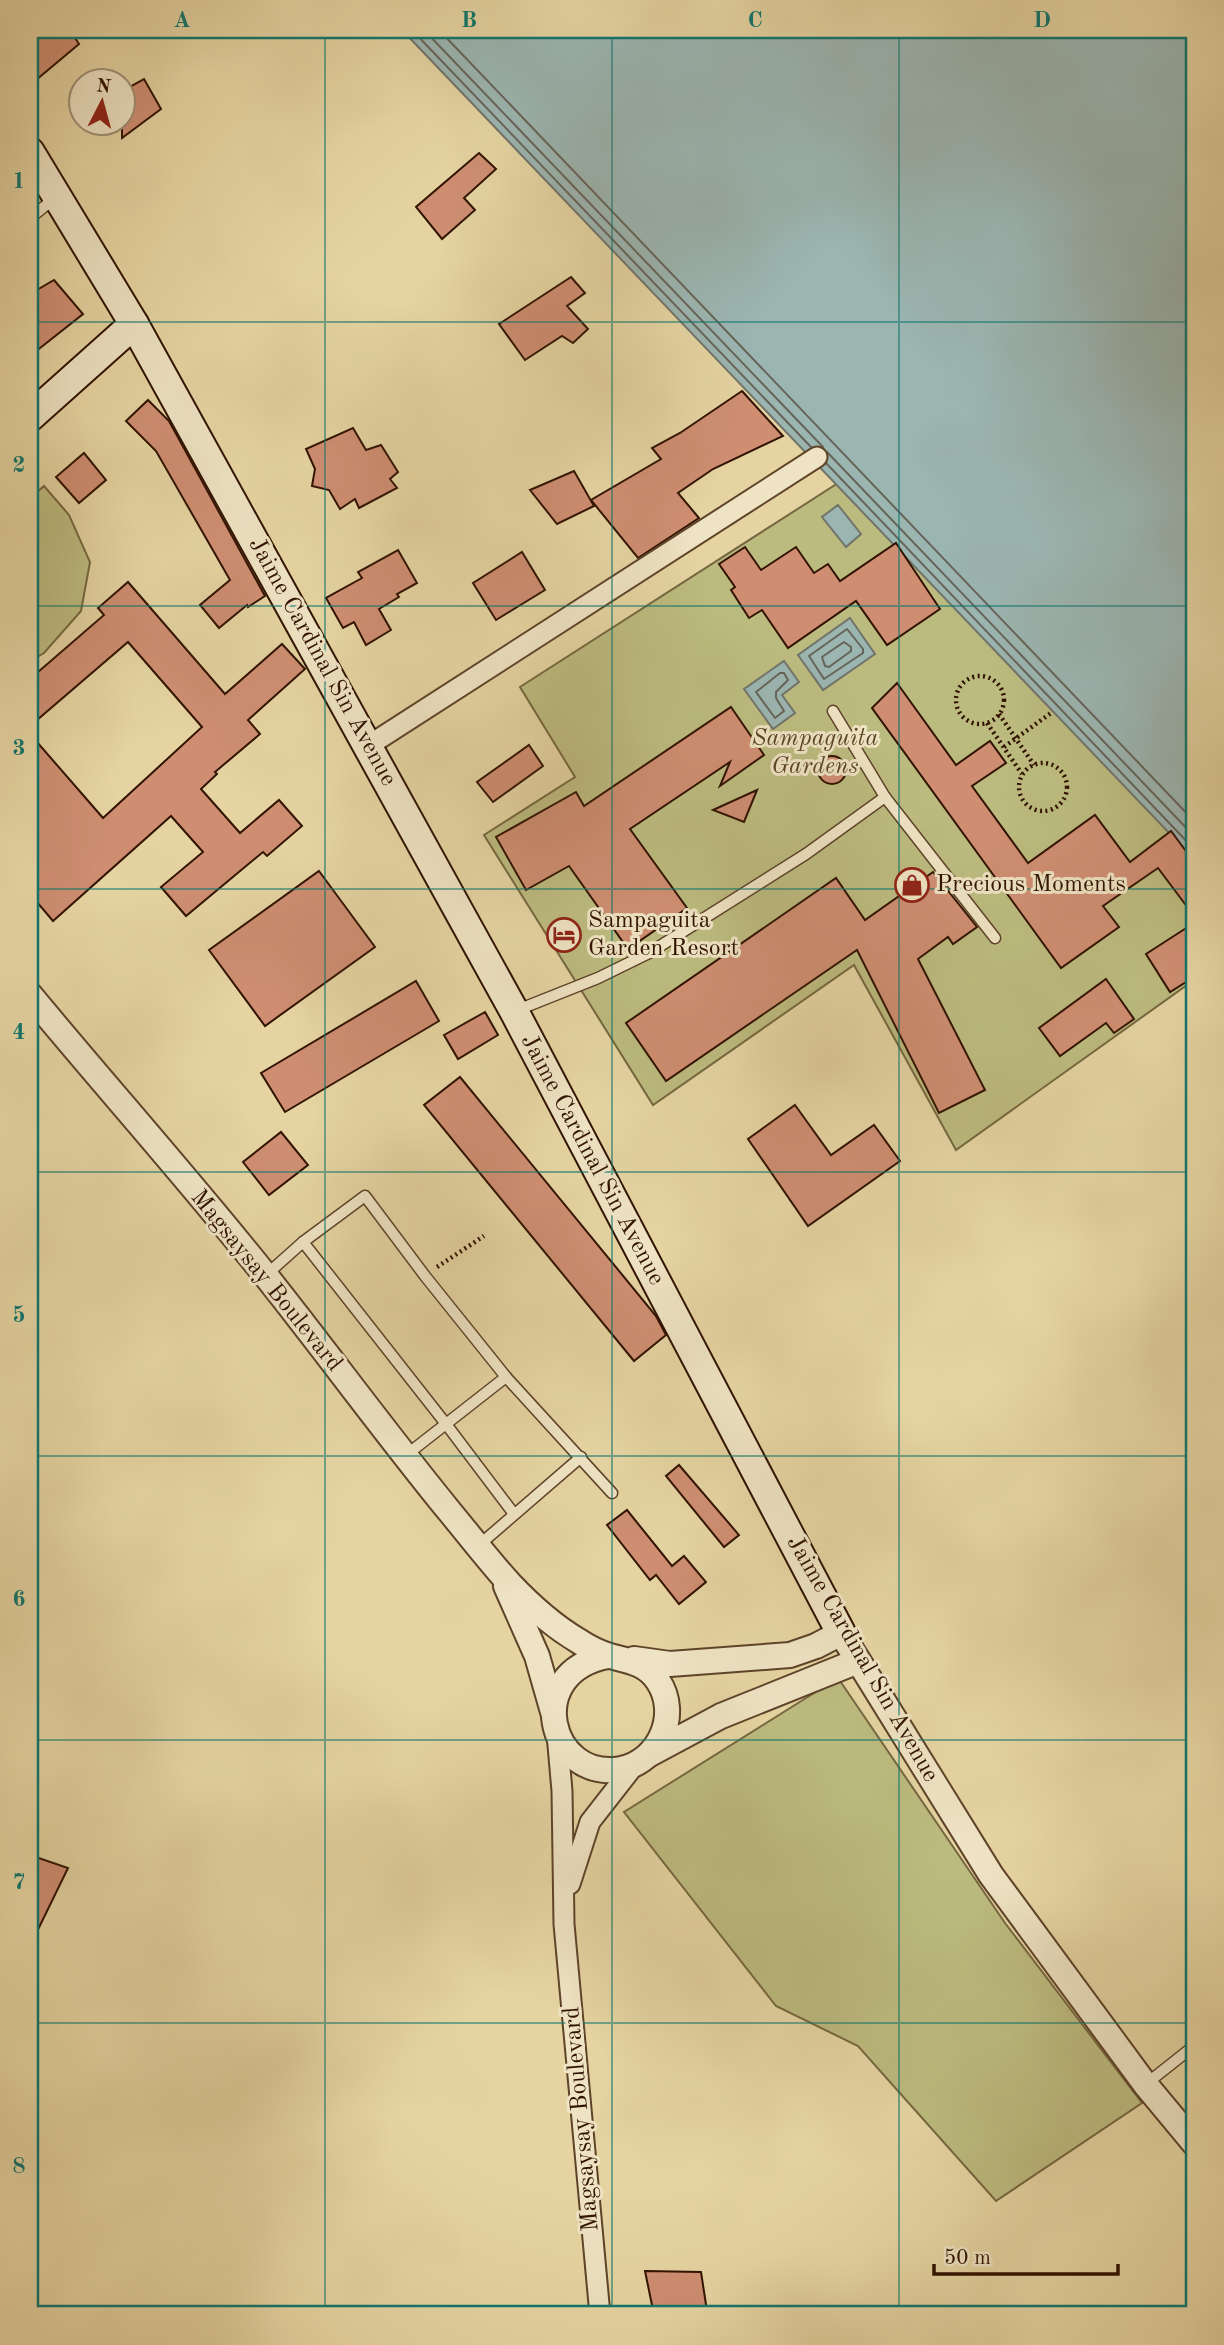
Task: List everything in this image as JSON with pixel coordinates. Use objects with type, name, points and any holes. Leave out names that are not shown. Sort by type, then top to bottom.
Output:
[{"type":"main road","name":"Jaime Cardinal Sin Avenue","points":[[30,152],[134,324],[514,1012],[841,1633]]},
{"type":"main road","points":[[30,417],[134,324]]},
{"type":"street","points":[[368,746],[817,457]]},
{"type":"street","name":"Magsaysay Boulevard","points":[[30,995],[265,1275],[404,1457],[498,1570],[542,1614],[576,1640],[617,1657],[670,1664],[790,1655],[841,1633]]},
{"type":"street","name":"Magsaysay Boulevard","points":[[498,1570],[537,1656],[555,1721],[561,1778],[565,1924],[600,2315]]},
{"type":"street","name":"Jaime Cardinal Sin Avenue","points":[[841,1633],[991,1875],[1145,2084],[1194,2143]]},
{"type":"street","points":[[617,1657],[644,1666],[658,1681],[666,1699],[667,1719],[662,1738],[643,1759],[621,1769],[605,1769],[588,1765],[574,1757],[564,1745],[555,1721],[556,1695],[564,1680],[576,1667],[592,1659],[617,1657]]},
{"type":"street","name":"Magsaysay Boulevard","points":[[565,1924],[570,1882],[590,1822],[643,1759],[721,1716],[858,1661]]},
{"type":"lane","points":[[30,218],[58,195]]},
{"type":"lane","points":[[833,710],[886,797],[995,938]]},
{"type":"lane","points":[[514,1012],[598,978],[649,953],[806,854],[886,797]]},
{"type":"lane","points":[[265,1275],[303,1242],[365,1196],[506,1377],[612,1493]]},
{"type":"lane","points":[[303,1242],[514,1514]]},
{"type":"lane","points":[[404,1457],[506,1377]]},
{"type":"lane","points":[[478,1546],[581,1457]]},
{"type":"lane","points":[[1145,2084],[1194,2046]]},
{"type":"path","points":[[979,675],[994,680],[1004,699],[999,714],[987,723],[970,722],[958,710],[956,694],[964,680],[979,675]]},
{"type":"path","points":[[1004,747],[1051,713]]},
{"type":"path","points":[[999,714],[1034,765]]},
{"type":"path","points":[[987,723],[1022,774]]},
{"type":"path","points":[[1042,763],[1056,767],[1066,779],[1066,794],[1056,807],[1041,811],[1026,805],[1018,790],[1022,774],[1034,765],[1042,763]]},
{"type":"path","points":[[425,1276],[484,1236]]},
{"type":"green space","name":"Sampaguita Gardens","points":[[849,476],[1194,842],[1194,980],[956,1150],[854,965],[653,1105],[484,835],[575,777],[520,687]]},
{"type":"green space","points":[[44,486],[69,515],[90,562],[81,611],[44,653],[30,661],[30,498]]},
{"type":"green space","points":[[838,1678],[1005,1923],[1142,2103],[996,2201],[858,2046],[776,2006],[624,1812]]},
{"type":"water","points":[[402,30],[1194,30],[1194,859]]},
{"type":"water","points":[[838,505],[861,534],[846,547],[822,517]]},
{"type":"water","points":[[850,618],[875,654],[823,690],[798,655]]},
{"type":"water","points":[[784,661],[799,682],[782,695],[795,713],[773,729],[744,689]]},
{"type":"building","points":[[42,30],[70,30],[79,44],[30,85],[30,40]]},
{"type":"building","points":[[144,79],[161,109],[136,128],[136,83]]},
{"type":"building","points":[[479,153],[496,169],[464,198],[475,210],[442,239],[416,207]]},
{"type":"building","points":[[571,277],[585,293],[567,306],[588,329],[573,343],[562,336],[525,360],[499,324]]},
{"type":"building","points":[[54,280],[83,314],[30,356],[30,294]]},
{"type":"building","points":[[742,391],[783,436],[713,469],[678,493],[699,518],[638,558],[591,500],[661,459],[652,448],[680,433]]},
{"type":"building","points":[[148,400],[169,421],[265,596],[248,607],[247,605],[219,628],[200,605],[230,580],[156,451],[126,421]]},
{"type":"building","points":[[353,428],[366,450],[381,445],[398,472],[390,479],[397,488],[359,508],[355,499],[340,509],[329,490],[312,486],[315,469],[306,449]]},
{"type":"building","points":[[84,453],[106,480],[79,503],[56,477]]},
{"type":"building","points":[[574,471],[594,506],[557,524],[530,490]]},
{"type":"building","points":[[896,543],[940,609],[887,645],[856,601],[788,648],[762,610],[749,618],[731,590],[735,587],[719,564],[745,547],[761,570],[796,547],[814,573],[828,564],[840,581]]},
{"type":"building","points":[[398,550],[417,583],[397,594],[399,597],[379,609],[391,630],[366,645],[354,622],[343,628],[326,598],[362,578],[358,572]]},
{"type":"building","points":[[522,552],[545,590],[496,620],[473,583]]},
{"type":"building","points":[[128,582],[225,694],[282,644],[305,669],[248,720],[260,734],[215,772],[217,774],[201,789],[240,833],[279,800],[302,826],[267,856],[263,852],[186,916],[161,887],[203,852],[171,816],[53,921],[30,894],[30,734],[103,818],[202,727],[128,642],[30,726],[30,679],[104,615],[98,608]]},
{"type":"building","points":[[897,683],[956,765],[990,741],[1006,763],[972,786],[1028,863],[1095,815],[1130,862],[1171,831],[1194,862],[1194,916],[1158,868],[1103,906],[1119,927],[1061,968],[872,708]]},
{"type":"building","points":[[731,707],[764,755],[720,786],[730,762],[630,829],[687,908],[628,949],[569,866],[526,890],[496,837],[576,792],[584,806]]},
{"type":"building","points":[[529,745],[543,766],[493,802],[477,782]]},
{"type":"building","points":[[832,756],[842,760],[846,770],[842,780],[832,784],[822,780],[818,770],[822,760]]},
{"type":"building","points":[[757,790],[744,822],[713,810]]},
{"type":"building","points":[[319,871],[375,947],[265,1026],[209,950]]},
{"type":"building","points":[[933,872],[977,927],[953,944],[948,937],[918,959],[985,1090],[939,1113],[857,950],[666,1081],[626,1023],[836,878],[865,920]]},
{"type":"building","points":[[1194,923],[1194,977],[1170,992],[1146,954]]},
{"type":"building","points":[[1106,979],[1134,1019],[1114,1033],[1106,1023],[1060,1056],[1039,1028]]},
{"type":"building","points":[[416,981],[439,1021],[285,1112],[261,1073]]},
{"type":"building","points":[[485,1012],[498,1035],[458,1059],[444,1035]]},
{"type":"building","points":[[460,1077],[656,1316],[666,1335],[634,1361],[424,1105]]},
{"type":"building","points":[[795,1105],[831,1155],[874,1125],[900,1161],[808,1226],[748,1139]]},
{"type":"building","points":[[281,1132],[308,1165],[269,1195],[243,1162]]},
{"type":"building","points":[[679,1465],[739,1535],[724,1547],[666,1476]]},
{"type":"building","points":[[627,1510],[672,1566],[684,1556],[706,1582],[679,1604],[656,1575],[650,1580],[607,1525]]},
{"type":"building","points":[[30,1855],[68,1868],[30,1946]]},
{"type":"building","points":[[645,2271],[701,2272],[707,2311],[691,2315],[654,2315]]},
{"type":"place","name":"Precious Moments","points":[[912,885]]},
{"type":"place","name":"Sampaguita Garden Resort","points":[[564,935]]}]
